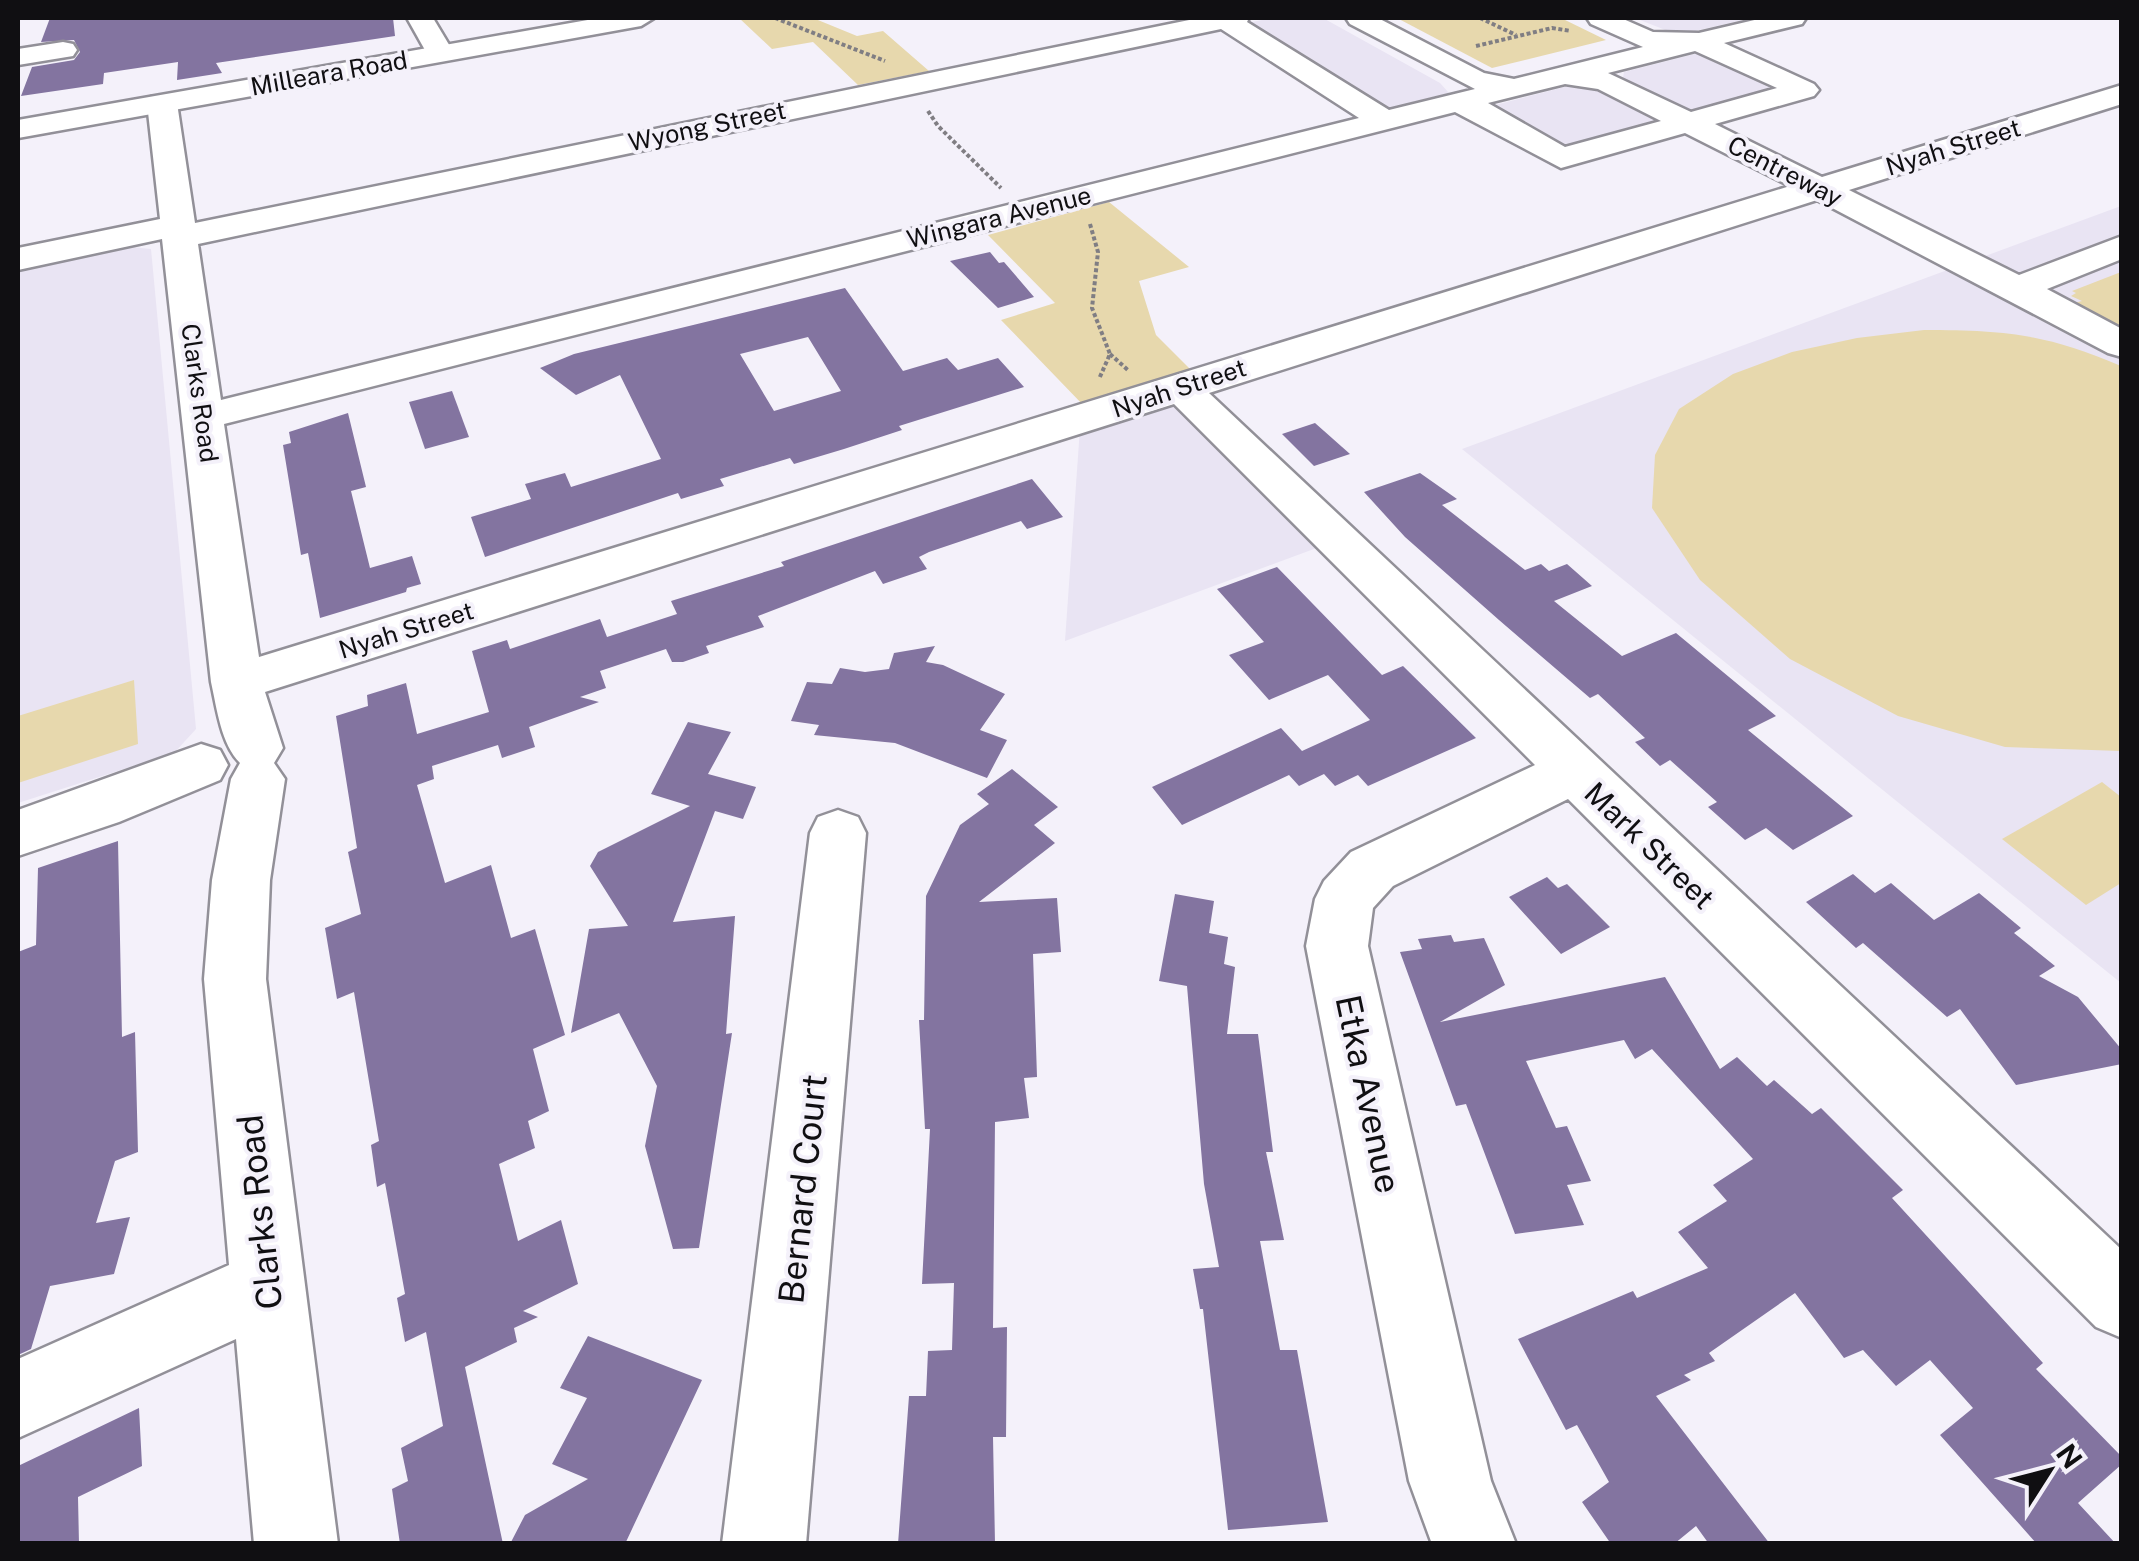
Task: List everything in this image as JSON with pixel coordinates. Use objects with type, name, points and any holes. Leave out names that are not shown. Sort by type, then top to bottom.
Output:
[{"type":"street","points":[[420,18],[440,54]]},
{"type":"street","name":"Milleara Road","points":[[18,129],[640,18]]},
{"type":"street","points":[[1359,18],[1467,79],[1474,108],[1561,158],[1804,90],[1696,42]]},
{"type":"street","points":[[1604,72],[1645,47],[1696,42],[1751,22],[1793,18]]},
{"type":"street","points":[[1231,19],[1384,120]]},
{"type":"street","name":"Wyong Street","points":[[18,259],[178,231],[1231,19]]},
{"type":"street","points":[[1590,25],[1645,47]]},
{"type":"street","points":[[18,57],[62,50]]},
{"type":"street","name":"Centreway","points":[[1467,79],[1510,87],[1560,74],[1604,72],[1686,121],[2018,288],[2122,346]]},
{"type":"street","name":"Wingara Avenue","points":[[204,416],[1384,120],[1467,79]]},
{"type":"street","name":"Nyah Street","points":[[238,682],[2122,94]]},
{"type":"street","name":"Clarks Road","points":[[162,103],[238,682],[223,773],[241,880],[235,980],[296,1544]]},
{"type":"street","points":[[2018,288],[2122,246]]},
{"type":"street","name":"Mark Street","points":[[1180,387],[1572,772],[2122,1300]]},
{"type":"street","name":"Etka Avenue","points":[[1474,1544],[1450,1481],[1336,946],[1345,899],[1372,869],[1572,772]]},
{"type":"street","points":[[18,834],[100,806],[223,773]]},
{"type":"street","name":"Bernard Court","points":[[764,1544],[838,833]]},
{"type":"street","points":[[18,1399],[267,1286]]},
{"type":"path","points":[[778,18],[892,63]]},
{"type":"path","points":[[1480,18],[1517,36]]},
{"type":"path","points":[[1467,79],[1477,46],[1552,28],[1590,25]]},
{"type":"path","points":[[919,104],[934,114],[938,126],[1001,188]]},
{"type":"path","points":[[1090,224],[1098,237],[1098,268],[1091,303],[1110,354],[1098,384]]},
{"type":"shaded area","points":[[739,18],[813,18],[857,36],[883,31],[929,71],[858,85],[813,42],[772,49]]},
{"type":"shaded area","points":[[1272,18],[1323,18],[1440,83],[1449,93],[1376,111],[1227,27]]},
{"type":"shaded area","points":[[1397,18],[1561,18],[1606,40],[1492,68]]},
{"type":"shaded area","points":[[1635,18],[1745,18],[1747,19],[1678,35]]},
{"type":"shaded area","points":[[1718,48],[1814,91],[1709,120],[1623,78],[1624,72]]},
{"type":"shaded area","points":[[1568,86],[1588,86],[1674,129],[1560,161],[1472,111]]},
{"type":"shaded area","points":[[1109,202],[1189,267],[1139,281],[1156,335],[1194,373],[1085,407],[1001,320],[1055,303],[988,235]]},
{"type":"shaded area","points":[[2121,206],[2121,983],[1462,449]]},
{"type":"shaded area","points":[[131,247],[151,249],[196,729],[174,753],[18,803],[18,270]]},
{"type":"shaded area","points":[[2121,272],[2121,332],[2070,304],[2082,301],[2071,296],[2076,293],[2072,291]]},
{"type":"shaded area","points":[[1924,330],[2025,336],[2121,366],[2121,751],[2005,747],[1898,716],[1790,659],[1700,580],[1652,508],[1655,455],[1679,409],[1733,374],[1792,352],[1857,338]]},
{"type":"shaded area","points":[[1170,405],[1183,409],[1322,546],[1065,641],[1080,428]]},
{"type":"shaded area","points":[[134,680],[138,744],[18,783],[18,716]]},
{"type":"shaded area","points":[[2102,782],[2121,797],[2121,883],[2086,905],[2002,839]]},
{"type":"building","points":[[50,18],[393,18],[395,36],[216,63],[222,73],[177,80],[178,62],[104,73],[103,84],[21,96],[32,67],[74,60],[80,52],[74,40],[41,42]]},
{"type":"building","points":[[990,252],[999,263],[1004,262],[1034,297],[998,308],[950,261]]},
{"type":"building","points":[[845,288],[903,371],[947,358],[958,370],[998,358],[1024,387],[899,426],[902,430],[844,449],[794,464],[790,458],[720,479],[724,486],[681,499],[678,493],[485,557],[471,517],[531,499],[525,484],[565,473],[571,487],[661,459],[620,375],[576,395],[540,368],[574,354]],"holes":[[[808,337],[841,391],[774,411],[740,354]]]},
{"type":"building","points":[[452,391],[469,437],[425,449],[409,402]]},
{"type":"building","points":[[348,413],[366,487],[351,491],[370,568],[412,556],[421,584],[320,618],[308,553],[301,555],[283,445],[291,443],[289,432]]},
{"type":"building","points":[[1315,423],[1350,454],[1314,466],[1282,434]]},
{"type":"building","points":[[1420,473],[1457,499],[1442,505],[1525,570],[1541,564],[1549,571],[1567,564],[1592,586],[1554,601],[1622,656],[1676,633],[1776,716],[1748,730],[1853,816],[1793,850],[1766,828],[1745,840],[1708,807],[1717,802],[1670,760],[1660,766],[1635,742],[1645,738],[1598,694],[1590,698],[1499,620],[1405,537],[1364,492]]},
{"type":"building","points":[[1032,479],[1063,517],[1027,529],[1021,521],[929,552],[919,557],[927,569],[883,584],[875,571],[758,616],[764,627],[706,646],[709,653],[683,662],[672,662],[666,649],[600,671],[606,688],[580,697],[599,702],[529,727],[535,747],[502,758],[498,745],[432,766],[434,779],[417,785],[445,883],[491,865],[511,938],[535,929],[565,1035],[533,1049],[549,1111],[528,1121],[535,1148],[499,1164],[518,1241],[561,1220],[578,1284],[523,1311],[538,1317],[514,1328],[517,1342],[465,1367],[503,1544],[400,1544],[392,1489],[408,1481],[401,1448],[443,1426],[426,1332],[405,1342],[397,1298],[405,1294],[385,1183],[377,1187],[371,1145],[379,1141],[354,992],[337,999],[325,928],[361,914],[348,852],[357,848],[336,716],[368,706],[367,695],[406,683],[417,734],[489,712],[472,651],[507,640],[510,649],[600,619],[607,637],[677,614],[671,601],[784,566],[781,562]]},
{"type":"building","points":[[1277,567],[1382,675],[1403,666],[1476,738],[1368,786],[1358,775],[1335,786],[1324,774],[1299,786],[1289,775],[1182,825],[1152,787],[1281,728],[1302,751],[1370,720],[1328,675],[1269,700],[1229,655],[1264,642],[1217,589]]},
{"type":"building","points":[[935,646],[926,662],[943,665],[1005,694],[980,730],[1007,740],[987,778],[895,743],[814,735],[819,725],[791,721],[807,682],[832,684],[840,668],[865,672],[889,669],[894,653]]},
{"type":"building","points":[[688,722],[731,732],[708,774],[756,787],[743,819],[715,811],[673,922],[735,916],[726,1034],[732,1033],[699,1248],[673,1249],[645,1146],[657,1086],[619,1013],[571,1033],[589,929],[628,926],[590,866],[598,852],[690,806],[651,794]]},
{"type":"building","points":[[1012,769],[1058,807],[1034,825],[1055,843],[979,902],[1057,898],[1061,952],[1033,954],[1037,1077],[1024,1078],[1029,1118],[995,1122],[993,1328],[1007,1327],[1006,1437],[993,1437],[995,1544],[898,1544],[909,1396],[926,1396],[928,1351],[952,1350],[954,1283],[922,1284],[930,1129],[925,1129],[919,1020],[924,1020],[926,896],[960,825],[989,804],[977,794]]},
{"type":"building","points":[[118,841],[122,1037],[135,1032],[138,1152],[115,1161],[96,1223],[130,1217],[114,1274],[50,1286],[31,1349],[18,1355],[18,952],[36,945],[38,868]]},
{"type":"building","points":[[1853,874],[1875,893],[1891,883],[1934,920],[1979,893],[2021,928],[2014,933],[2055,966],[2039,976],[2078,997],[2122,1050],[2122,1064],[2016,1085],[1960,1009],[1947,1017],[1863,943],[1856,948],[1806,902]]},
{"type":"building","points":[[1547,877],[1558,888],[1567,884],[1610,927],[1561,954],[1509,897]]},
{"type":"building","points":[[1175,894],[1214,901],[1209,933],[1228,937],[1224,964],[1235,967],[1227,1034],[1258,1034],[1273,1152],[1266,1152],[1284,1240],[1260,1241],[1280,1350],[1297,1350],[1328,1522],[1228,1530],[1203,1309],[1193,1269],[1219,1267],[1204,1184],[1187,986],[1159,981]]},
{"type":"building","points":[[1451,935],[1454,942],[1484,938],[1505,985],[1440,1022],[1665,977],[1720,1069],[1737,1057],[1767,1086],[1774,1080],[1812,1114],[1821,1108],[1903,1190],[1892,1198],[2043,1363],[2036,1369],[2122,1457],[2122,1464],[2078,1503],[2116,1544],[2037,1544],[1940,1435],[1973,1408],[1930,1360],[1896,1386],[1863,1350],[1844,1358],[1795,1293],[1709,1353],[1715,1361],[1684,1375],[1691,1380],[1656,1396],[1770,1544],[1709,1544],[1696,1526],[1674,1544],[1611,1544],[1582,1502],[1609,1482],[1577,1425],[1566,1430],[1518,1339],[1633,1291],[1637,1298],[1708,1268],[1678,1232],[1727,1201],[1713,1185],[1753,1159],[1652,1049],[1635,1059],[1624,1040],[1526,1061],[1556,1128],[1567,1126],[1591,1181],[1567,1185],[1584,1225],[1515,1234],[1466,1104],[1456,1106],[1400,952],[1422,949],[1418,939]]},
{"type":"building","points":[[588,1336],[702,1380],[625,1544],[510,1544],[525,1515],[588,1479],[552,1464],[587,1398],[560,1388]]},
{"type":"building","points":[[139,1408],[142,1466],[78,1497],[79,1544],[18,1544],[18,1466]]}]
